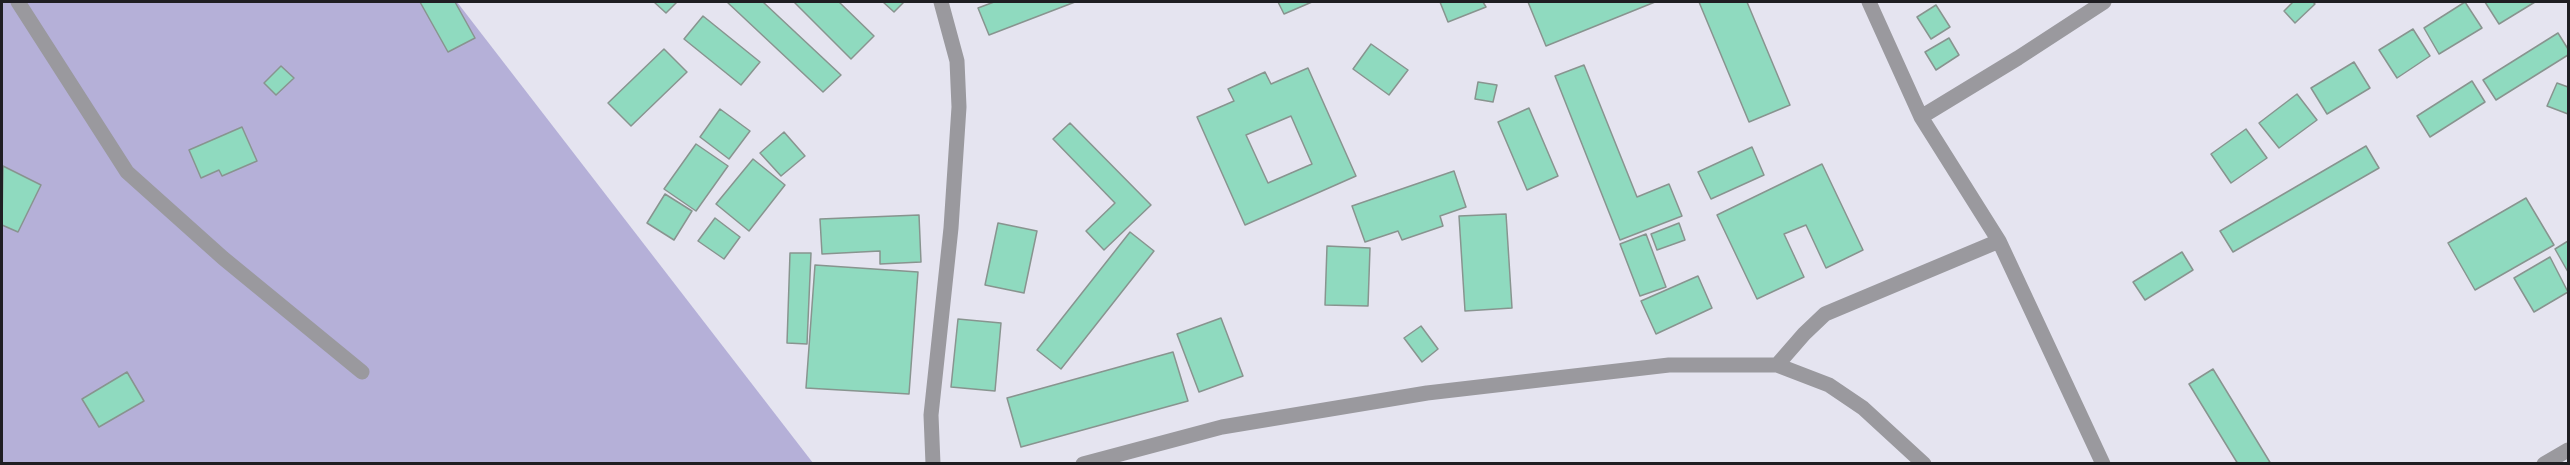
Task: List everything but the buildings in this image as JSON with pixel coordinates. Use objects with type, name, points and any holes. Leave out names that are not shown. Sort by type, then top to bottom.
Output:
[{"type":"street","points":[[18,2],[127,172],[223,258],[362,372]]},
{"type":"street","points":[[933,464],[931,415],[951,228],[959,107],[957,61],[941,2]]},
{"type":"street","points":[[1869,2],[1921,117],[1999,241],[2103,464]]},
{"type":"street","points":[[1921,117],[2028,52],[2104,2]]},
{"type":"street","points":[[1777,365],[1825,314],[1999,241]]},
{"type":"street","points":[[1083,464],[1222,427],[1427,393],[1669,365],[1777,365],[1829,385],[1863,408],[1924,464]]},
{"type":"street","points":[[2544,464],[2568,450]]},
{"type":"shaded area","points":[[2,2],[457,2],[813,463],[2,463]]}]
